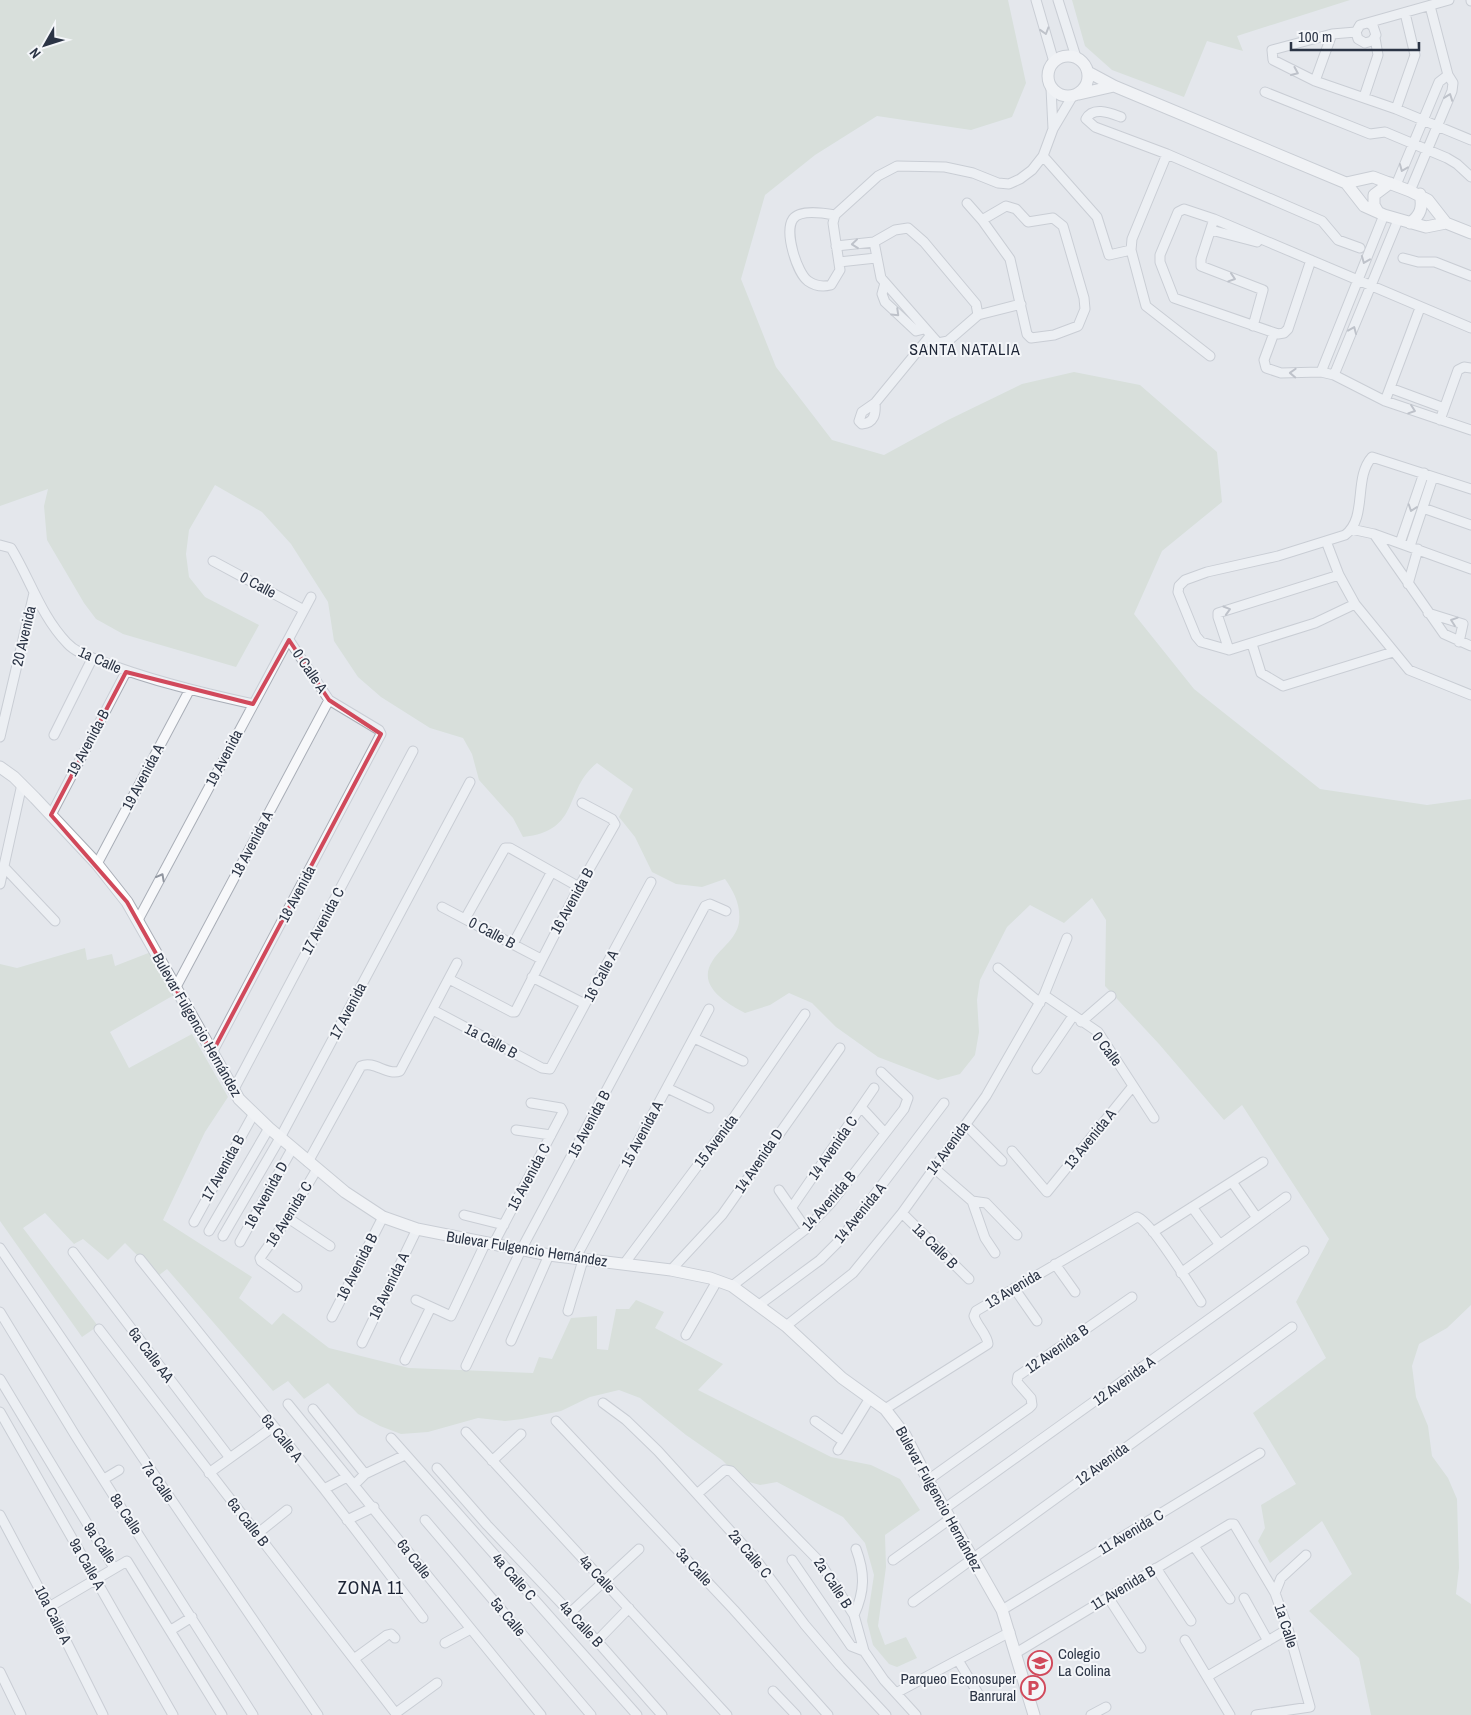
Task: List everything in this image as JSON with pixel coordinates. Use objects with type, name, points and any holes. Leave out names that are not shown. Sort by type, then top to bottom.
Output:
[{"type":"street","points":[[1036,0],[1054,62]]},
{"type":"street","points":[[1058,0],[1076,57],[1088,72],[1114,86],[1346,184],[1364,206],[1404,222],[1426,227],[1446,223]]},
{"type":"street","points":[[1374,38],[1365,43],[1358,39],[1356,32],[1360,25],[1449,0]]},
{"type":"street","points":[[1334,375],[1372,286],[1404,222],[1421,212],[1422,204],[1415,192],[1427,150],[1452,91],[1452,83],[1448,75],[1430,6]]},
{"type":"street","points":[[1396,109],[1415,55],[1405,13]]},
{"type":"street","points":[[1364,97],[1378,55],[1374,38],[1376,31],[1368,23]]},
{"type":"street","points":[[1356,32],[1332,34],[1272,51],[1274,63],[1316,81],[1364,97],[1471,138]]},
{"type":"street","points":[[1316,81],[1332,34]]},
{"type":"street","points":[[1053,129],[1051,88],[1048,73],[1054,62],[1064,56],[1076,57]]},
{"type":"street","points":[[834,215],[818,213],[798,216],[792,222],[791,236],[797,263],[809,282],[822,286],[831,285],[838,277],[839,262],[833,223],[834,215],[878,176],[896,166],[945,168],[973,174],[998,183],[1009,184],[1032,170],[1043,156],[1053,129],[1075,96],[1087,85],[1088,72]]},
{"type":"street","points":[[1381,213],[1374,206],[1374,195],[1393,184],[1413,144],[1439,82],[1448,75]]},
{"type":"street","points":[[1051,88],[1058,94],[1075,96],[1114,86]]},
{"type":"street","points":[[1265,92],[1370,134],[1385,132],[1458,164],[1471,177]]},
{"type":"street","points":[[1121,117],[1098,111],[1090,113],[1086,119],[1095,127],[1167,154],[1322,222],[1338,240],[1360,248]]},
{"type":"street","points":[[1167,154],[1132,239],[1131,250],[1146,306],[1210,356]]},
{"type":"street","points":[[1043,156],[1097,217],[1109,254],[1131,250]]},
{"type":"street","points":[[1346,184],[1372,177],[1415,192],[1428,200],[1446,223],[1471,233]]},
{"type":"street","points":[[967,203],[1008,254],[1027,334],[1031,338],[1054,335],[1078,326],[1082,322],[1085,309],[1084,298],[1063,226],[1053,218],[1028,222],[1011,206],[1001,208],[982,220]]},
{"type":"street","points":[[1310,260],[1288,328],[1284,334],[1274,333],[1174,298],[1160,267],[1160,255],[1178,212],[1184,209],[1214,219],[1284,248],[1420,308],[1471,328]]},
{"type":"street","points":[[1321,372],[1381,213]]},
{"type":"street","points":[[1214,219],[1201,260],[1201,266],[1263,290],[1253,326]]},
{"type":"street","points":[[836,246],[874,242],[900,229],[908,228],[976,304],[978,315]]},
{"type":"street","points":[[1211,230],[1284,248]]},
{"type":"street","points":[[874,242],[881,278],[886,283],[882,294],[885,302],[916,331],[924,328],[938,343],[944,344],[978,315],[1021,304]]},
{"type":"street","points":[[839,262],[876,258]]},
{"type":"street","points":[[1403,258],[1418,262],[1435,262],[1471,276]]},
{"type":"street","points":[[1385,401],[1420,308]]},
{"type":"street","points":[[1274,333],[1264,360],[1266,368],[1281,373],[1321,372],[1334,375],[1385,401],[1471,430]]},
{"type":"street","points":[[875,404],[930,336]]},
{"type":"street","points":[[1440,420],[1458,370],[1470,364]]},
{"type":"street","points":[[1390,388],[1444,408]]},
{"type":"street","points":[[1354,604],[1315,623],[1229,650],[1201,642],[1185,614],[1178,592],[1179,586],[1184,580],[1207,572],[1278,556],[1345,536],[1351,529],[1355,519],[1362,480],[1370,459],[1375,457],[1471,489]]},
{"type":"street","points":[[1400,543],[1424,474]]},
{"type":"street","points":[[1408,584],[1422,508],[1434,477]]},
{"type":"street","points":[[1422,508],[1471,525]]},
{"type":"street","points":[[1351,529],[1374,534],[1471,569]]},
{"type":"street","points":[[1374,534],[1444,634],[1471,646]]},
{"type":"street","points":[[1326,541],[1339,575],[1354,604],[1393,652],[1418,676],[1471,695]]},
{"type":"street","name":"1a Calle","points":[[0,544],[11,548],[34,594],[67,643],[92,659],[126,672],[189,690],[253,704]]},
{"type":"street","name":"0 Calle","points":[[212,561],[304,610]]},
{"type":"street","points":[[1229,650],[1218,613],[1339,575]]},
{"type":"street","name":"20 Avenida","points":[[0,738],[34,594]]},
{"type":"street","name":"19 Avenida","points":[[138,920],[311,597]]},
{"type":"street","points":[[1428,612],[1463,624],[1459,642]]},
{"type":"street","name":"0 Calle A","points":[[288,640],[329,700],[379,730],[381,734]]},
{"type":"street","points":[[1252,644],[1261,673],[1283,686],[1393,652]]},
{"type":"street","points":[[54,735],[92,659]]},
{"type":"street","name":"19 Avenida B","points":[[51,815],[126,672]]},
{"type":"street","name":"19 Avenida A","points":[[97,864],[189,690]]},
{"type":"street","name":"18 Avenida A","points":[[176,987],[329,700]]},
{"type":"street","name":"18 Avenida","points":[[212,1053],[381,734]]},
{"type":"street","name":"17 Avenida C","points":[[233,1091],[413,751]]},
{"type":"street","name":"Bulevar Fulgencio Hernández","points":[[0,767],[22,784],[116,886],[138,920],[233,1091],[253,1115],[312,1166],[363,1205],[383,1216],[417,1229],[489,1245],[549,1255],[672,1270],[732,1286],[759,1304],[786,1326],[842,1378],[885,1409],[905,1435],[971,1558],[1002,1610],[1034,1715]]},
{"type":"street","name":"17 Avenida","points":[[223,1236],[280,1138],[470,782]]},
{"type":"street","points":[[0,884],[22,784]]},
{"type":"street","name":"16 Avenida B","points":[[449,980],[515,1012],[541,958],[615,824],[612,819],[582,803]]},
{"type":"street","points":[[465,918],[503,849],[510,848],[551,873],[579,887]]},
{"type":"street","points":[[4,867],[55,921]]},
{"type":"street","points":[[512,944],[551,873]]},
{"type":"street","name":"16 Calle A","points":[[550,1069],[651,882]]},
{"type":"street","name":"15 Avenida B","points":[[466,1366],[521,1250],[705,906],[710,904],[726,911]]},
{"type":"street","name":"0 Calle B","points":[[442,907],[541,958]]},
{"type":"street","name":"14 Avenida","points":[[786,1326],[853,1273],[902,1213],[986,1096],[1042,999],[1067,938]]},
{"type":"street","points":[[433,1010],[456,963]]},
{"type":"street","name":"0 Calle","points":[[998,968],[1042,999],[1098,1032],[1154,1118]]},
{"type":"street","points":[[532,977],[585,1004]]},
{"type":"street","points":[[1081,1022],[1111,996]]},
{"type":"street","name":"15 Avenida A","points":[[579,1259],[710,1009]]},
{"type":"street","name":"1a Calle B","points":[[433,1010],[542,1068],[550,1069]]},
{"type":"street","name":"16 Avenida C","points":[[297,1287],[261,1261],[260,1258],[288,1218],[361,1066],[367,1064],[394,1073],[400,1071],[433,1010]]},
{"type":"street","name":"15 Avenida","points":[[624,1264],[734,1117],[805,1014]]},
{"type":"street","points":[[1037,1069],[1073,1016]]},
{"type":"street","points":[[694,1038],[743,1061]]},
{"type":"street","name":"14 Avenida D","points":[[672,1270],[722,1215],[840,1048]]},
{"type":"street","name":"14 Avenida B","points":[[732,1286],[806,1230],[831,1203],[884,1132],[904,1109],[908,1098],[881,1072]]},
{"type":"street","name":"13 Avenida A","points":[[1012,1151],[1047,1192],[1133,1086]]},
{"type":"street","points":[[667,1088],[709,1108]]},
{"type":"street","name":"14 Avenida C","points":[[792,1207],[874,1088]]},
{"type":"street","name":"15 Avenida C","points":[[431,1307],[451,1316],[489,1245],[504,1224],[562,1112],[561,1108],[531,1103]]},
{"type":"street","name":"14 Avenida A","points":[[759,1304],[820,1260],[840,1240],[944,1103]]},
{"type":"street","points":[[862,1107],[884,1132]]},
{"type":"street","name":"17 Avenida B","points":[[194,1222],[253,1115]]},
{"type":"street","points":[[966,1124],[1002,1161]]},
{"type":"street","points":[[209,1231],[269,1128]]},
{"type":"street","points":[[516,1130],[551,1135]]},
{"type":"street","name":"16 Avenida D","points":[[240,1242],[292,1149]]},
{"type":"street","points":[[1201,1302],[1153,1232],[1263,1162]]},
{"type":"street","points":[[934,1168],[972,1201],[985,1238],[995,1253]]},
{"type":"street","points":[[1232,1182],[1257,1218]]},
{"type":"street","points":[[779,1190],[806,1230]]},
{"type":"street","points":[[1181,1273],[1286,1197]]},
{"type":"street","points":[[972,1201],[986,1203],[1017,1235]]},
{"type":"street","points":[[1192,1207],[1220,1245]]},
{"type":"street","name":"1a Calle B","points":[[902,1213],[969,1279]]},
{"type":"street","name":"16 Avenida B","points":[[332,1317],[383,1216]]},
{"type":"street","points":[[464,1216],[504,1224]]},
{"type":"street","name":"13 Avenida","points":[[885,1409],[985,1347],[988,1340],[974,1316],[976,1311],[1137,1217],[1141,1217],[1153,1232]]},
{"type":"street","points":[[288,1218],[330,1246]]},
{"type":"street","name":"16 Avenida A","points":[[362,1343],[417,1229]]},
{"type":"street","name":"7a Calle","points":[[0,1248],[318,1715]]},
{"type":"street","name":"6a Calle AA","points":[[73,1252],[230,1458]]},
{"type":"street","name":"12 Avenida A","points":[[893,1560],[947,1514],[1304,1252]]},
{"type":"street","points":[[511,1341],[549,1255]]},
{"type":"street","name":"6a Calle A","points":[[140,1259],[324,1489],[423,1618]]},
{"type":"street","points":[[568,1311],[579,1259]]},
{"type":"street","points":[[1055,1264],[1075,1292]]},
{"type":"street","points":[[686,1336],[718,1281]]},
{"type":"street","points":[[1014,1288],[1037,1321]]},
{"type":"street","name":"12 Avenida B","points":[[928,1480],[1032,1405],[1031,1398],[1017,1382],[1018,1376],[1132,1297]]},
{"type":"street","points":[[405,1360],[431,1307],[416,1300]]},
{"type":"street","name":"8a Calle","points":[[0,1312],[253,1715]]},
{"type":"street","name":"12 Avenida","points":[[913,1602],[971,1558],[1292,1327]]},
{"type":"street","name":"6a Calle B","points":[[99,1329],[396,1714]]},
{"type":"street","name":"9a Calle","points":[[0,1379],[114,1568],[127,1562],[171,1630],[222,1715]]},
{"type":"street","points":[[838,1450],[870,1398]]},
{"type":"street","name":"2a Calle C","points":[[603,1403],[626,1420],[658,1451],[754,1557],[805,1625],[886,1715]]},
{"type":"street","name":"6a Calle","points":[[288,1404],[374,1508],[469,1630],[541,1715]]},
{"type":"street","points":[[313,1409],[366,1474]]},
{"type":"street","name":"9a Calle A","points":[[0,1412],[173,1715]]},
{"type":"street","name":"3a Calle","points":[[556,1421],[734,1610],[828,1715]]},
{"type":"street","points":[[815,1421],[843,1441]]},
{"type":"street","points":[[209,1473],[273,1427]]},
{"type":"street","name":"4a Calle","points":[[466,1432],[727,1715]]},
{"type":"street","points":[[492,1461],[521,1434]]},
{"type":"street","name":"4a Calle C","points":[[391,1438],[637,1715]]},
{"type":"street","name":"11 Avenida C","points":[[1002,1610],[1260,1453]]},
{"type":"street","points":[[354,1485],[366,1474],[405,1455]]},
{"type":"street","name":"4a Calle B","points":[[437,1468],[487,1525],[571,1612],[662,1715]]},
{"type":"street","points":[[104,1480],[119,1470]]},
{"type":"street","name":"2a Calle B","points":[[697,1494],[725,1470],[731,1471],[811,1550],[854,1615],[864,1651],[896,1693],[916,1715]]},
{"type":"street","points":[[324,1489],[347,1477]]},
{"type":"street","points":[[347,1520],[374,1508]]},
{"type":"street","points":[[257,1534],[287,1510]]},
{"type":"street","name":"10a Calle A","points":[[0,1515],[49,1606],[103,1715]]},
{"type":"street","name":"5a Calle","points":[[424,1520],[591,1715]]},
{"type":"street","name":"11 Avenida B","points":[[1016,1653],[1230,1524],[1237,1527],[1275,1593]]},
{"type":"street","points":[[1194,1546],[1230,1599]]},
{"type":"street","points":[[571,1612],[639,1549]]},
{"type":"street","points":[[854,1615],[864,1583],[863,1566],[856,1549]]},
{"type":"street","name":"1a Calle","points":[[1256,1715],[1309,1708],[1288,1629],[1275,1593],[1281,1578],[1306,1555]]},
{"type":"street","points":[[792,1560],[851,1646],[864,1651]]},
{"type":"street","points":[[49,1606],[114,1568]]},
{"type":"street","points":[[1156,1568],[1191,1621]]},
{"type":"street","points":[[1108,1597],[1141,1648]]},
{"type":"street","points":[[1244,1598],[1268,1641]]},
{"type":"street","points":[[597,1641],[629,1608]]},
{"type":"street","points":[[171,1630],[192,1617]]},
{"type":"street","points":[[1208,1676],[1288,1629]]},
{"type":"street","points":[[445,1643],[469,1630]]},
{"type":"street","points":[[896,1693],[1010,1632]]},
{"type":"street","points":[[354,1659],[387,1636],[391,1634],[395,1638]]},
{"type":"street","points":[[1186,1640],[1230,1715]]},
{"type":"street","points":[[958,1660],[979,1696]]},
{"type":"street","points":[[0,1672],[3,1686],[21,1715]]},
{"type":"street","points":[[396,1714],[437,1682]]},
{"type":"street","points":[[774,1691],[796,1715]]},
{"type":"street","points":[[1092,1715],[1106,1707]]},
{"type":"highlighted area","points":[[289,640],[329,700],[381,734],[212,1053],[127,902],[51,815],[126,672],[253,704]]},
{"type":"green space","points":[[0,0],[1008,0],[1026,83],[1012,117],[971,130],[877,116],[815,155],[765,195],[741,279],[776,367],[832,440],[884,455],[948,420],[1022,384],[1074,372],[1140,385],[1217,452],[1222,502],[1162,551],[1134,614],[1194,689],[1320,789],[1427,805],[1471,799],[1471,1305],[1447,1328],[1419,1344],[1412,1366],[1416,1397],[1428,1426],[1432,1456],[1448,1478],[1457,1499],[1459,1568],[1456,1594],[1471,1604],[1471,1715],[1371,1715],[1359,1658],[1309,1611],[1352,1574],[1322,1521],[1270,1563],[1258,1541],[1265,1528],[1261,1505],[1296,1484],[1253,1413],[1326,1358],[1296,1302],[1329,1239],[1242,1105],[1224,1120],[1159,1044],[1105,986],[1106,920],[1092,898],[1064,923],[1030,905],[1007,927],[980,980],[977,1000],[979,1032],[975,1055],[960,1074],[938,1080],[878,1057],[836,1027],[812,1003],[789,993],[770,1005],[745,1013],[721,998],[710,985],[708,977],[713,960],[738,928],[739,910],[731,889],[725,879],[702,887],[676,884],[652,872],[635,837],[619,817],[633,789],[597,763],[586,774],[563,818],[554,827],[541,833],[523,837],[513,818],[479,780],[472,754],[463,738],[430,728],[381,697],[358,677],[334,641],[328,602],[291,544],[262,512],[215,485],[189,530],[186,554],[189,577],[205,597],[259,625],[236,667],[123,634],[96,619],[84,603],[47,540],[44,506],[48,489],[0,506]]},
{"type":"green space","points":[[1072,0],[1350,0],[1237,36],[1243,51],[1207,41],[1184,97],[1112,70],[1085,46]]},
{"type":"green space","points":[[85,948],[87,960],[112,954],[115,966],[151,952],[174,995],[110,1032],[129,1068],[192,1034],[228,1097],[205,1132],[163,1220],[252,1277],[239,1298],[272,1325],[283,1313],[329,1348],[409,1368],[533,1373],[539,1357],[552,1359],[571,1318],[597,1316],[597,1349],[608,1350],[616,1309],[629,1309],[636,1300],[664,1312],[655,1328],[723,1364],[698,1390],[831,1457],[871,1465],[900,1479],[920,1510],[885,1535],[886,1567],[878,1626],[885,1645],[906,1637],[917,1658],[897,1667],[889,1664],[873,1645],[867,1621],[874,1575],[865,1543],[843,1517],[777,1482],[760,1485],[742,1480],[722,1460],[686,1435],[640,1398],[619,1390],[590,1397],[561,1411],[522,1419],[505,1421],[478,1418],[428,1432],[401,1434],[380,1426],[358,1414],[328,1383],[304,1399],[288,1381],[273,1391],[167,1269],[158,1276],[125,1243],[108,1260],[83,1239],[74,1244],[45,1213],[23,1228],[98,1326],[82,1337],[0,1221],[0,964],[17,968]]},
{"type":"place","name":"Colegio La Colina","points":[[1040,1663]]},
{"type":"place","name":"Parqueo Econosuper Banrural","points":[[1033,1688]]},
{"type":"district","name":"SANTA NATALIA","points":[[965,349]]},
{"type":"district","name":"ZONA 11","points":[[371,1588]]}]
